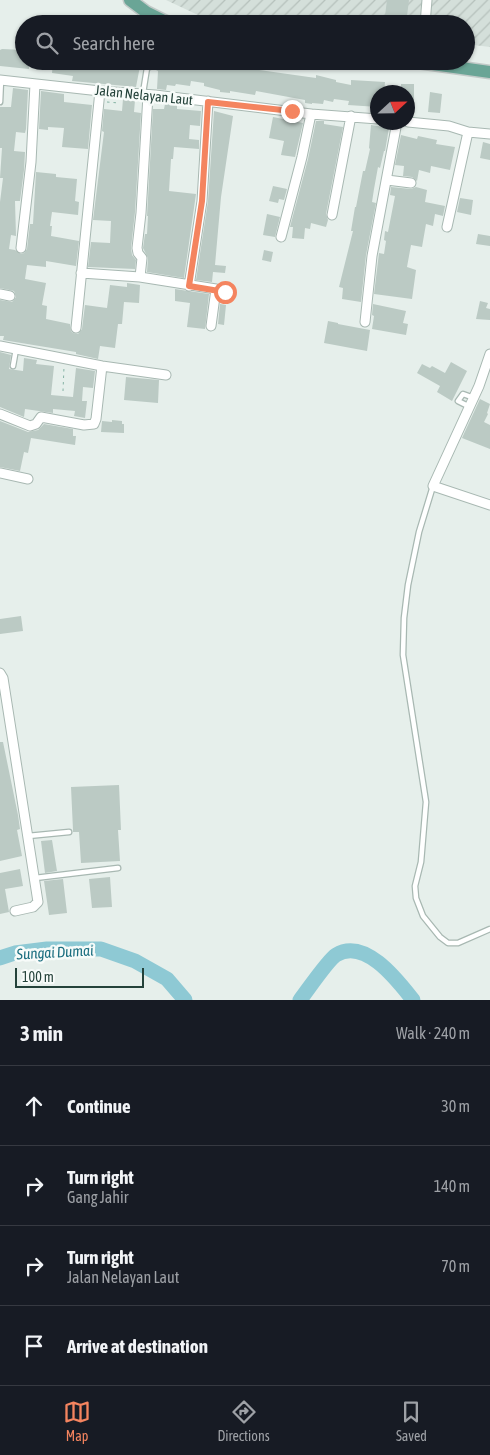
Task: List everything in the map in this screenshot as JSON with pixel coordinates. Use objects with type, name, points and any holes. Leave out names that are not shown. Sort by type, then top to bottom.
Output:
[{"type":"main road","points":[[130,0],[152,15]]},
{"type":"main road","points":[[475,70],[490,72]]},
{"type":"street","points":[[426,15],[427,0]]},
{"type":"street","name":"Jalan Nelayan Laut","points":[[1,80],[145,94],[311,114],[370,118]]},
{"type":"street","points":[[21,248],[31,162],[35,84]]},
{"type":"street","points":[[76,328],[100,91]]},
{"type":"street","points":[[140,277],[142,258],[137,248],[141,213],[145,94]]},
{"type":"street","points":[[189,286],[202,201],[208,102]]},
{"type":"street","points":[[281,237],[311,114]]},
{"type":"street","points":[[332,215],[351,116]]},
{"type":"street","points":[[415,123],[449,126],[468,132],[490,134]]},
{"type":"street","points":[[364,322],[372,256],[396,130]]},
{"type":"street","points":[[447,227],[468,132]]},
{"type":"street","points":[[387,180],[410,183]]},
{"type":"street","points":[[81,273],[140,277],[220,290],[211,326]]},
{"type":"street","points":[[0,294],[10,296]]},
{"type":"street","points":[[0,346],[102,366],[166,375]]},
{"type":"street","points":[[490,354],[472,403],[433,486],[490,505]]},
{"type":"street","points":[[0,414],[30,426],[36,424],[41,417],[94,424],[96,422],[102,366]]},
{"type":"street","points":[[0,473],[28,479]]},
{"type":"street","points":[[0,673],[3,678],[38,902],[34,907],[14,911]]},
{"type":"lane","points":[[145,94],[148,70]]},
{"type":"lane","points":[[0,102],[1,80]]},
{"type":"lane","points":[[13,366],[16,350]]},
{"type":"lane","points":[[433,486],[419,532],[408,585],[404,618],[403,654],[426,802],[421,862],[415,886],[416,898],[423,916],[440,937],[448,942],[458,944],[490,929]]},
{"type":"lane","points":[[28,836],[69,832]]},
{"type":"lane","points":[[35,878],[118,868]]},
{"type":"path","points":[[99,102],[119,103]]},
{"type":"path","points":[[63,391],[64,358]]},
{"type":"shaded area","points":[[166,0],[490,0],[490,47],[475,45],[475,15],[198,15]]},
{"type":"building","points":[[387,0],[409,0],[407,15],[385,15]]},
{"type":"building","points":[[0,50],[15,50],[15,68],[0,66]]},
{"type":"building","points":[[52,70],[139,70],[136,87],[72,81],[73,76],[52,73]]},
{"type":"building","points":[[156,70],[259,70],[316,78],[316,75],[351,85],[351,80],[385,82],[385,85],[370,85],[370,106],[348,105],[349,101],[334,99],[333,102],[324,100],[323,104],[312,104],[305,103],[305,100],[256,91],[255,95],[230,91],[230,93],[220,92],[220,90],[204,86],[204,83],[191,81],[190,86],[176,84],[175,86],[167,85],[166,90],[157,89],[158,71]]},
{"type":"building","points":[[13,88],[28,90],[25,133],[16,132],[14,151],[25,152],[24,170],[20,201],[15,201],[16,236],[11,235],[9,249],[21,254],[27,249],[30,224],[33,224],[36,172],[56,174],[56,177],[77,179],[75,201],[79,202],[78,215],[52,212],[50,226],[52,226],[51,236],[79,241],[76,266],[46,261],[46,267],[27,265],[25,279],[46,283],[42,305],[47,306],[46,319],[70,324],[71,331],[78,334],[82,329],[85,305],[107,308],[110,285],[127,287],[127,283],[140,285],[139,303],[124,302],[122,324],[118,324],[115,348],[100,346],[98,359],[76,354],[76,352],[3,340],[4,336],[0,336],[0,300],[12,302],[16,297],[14,291],[0,288],[0,202],[3,178],[0,178],[2,148],[0,148],[0,107],[11,107]]},
{"type":"building","points":[[41,91],[64,94],[64,102],[92,105],[88,149],[62,147],[64,128],[48,127],[48,130],[39,129]]},
{"type":"building","points":[[430,92],[442,94],[440,113],[428,112]]},
{"type":"building","points":[[123,99],[135,100],[134,112],[141,113],[131,248],[132,255],[136,260],[135,269],[88,267],[91,242],[110,243],[111,221],[93,220],[104,132],[102,131],[104,109],[122,111]]},
{"type":"building","points":[[165,104],[177,105],[177,109],[201,111],[200,126],[190,125],[189,139],[199,140],[199,149],[174,147],[173,159],[171,159],[169,191],[196,194],[184,278],[147,272],[148,258],[143,248],[145,234],[147,234],[153,109],[164,109]]},
{"type":"building","points":[[214,111],[233,116],[221,197],[215,265],[226,266],[225,273],[213,272],[212,282],[196,280],[208,201]]},
{"type":"building","points":[[273,117],[303,123],[295,157],[281,155],[284,141],[269,138]]},
{"type":"building","points":[[316,121],[324,121],[324,124],[343,127],[326,214],[328,220],[326,227],[311,223],[310,229],[305,228],[304,239],[292,238],[293,227],[290,227]]},
{"type":"building","points":[[371,130],[389,130],[385,151],[380,168],[378,167],[374,189],[372,202],[376,203],[366,255],[361,302],[342,299],[343,288],[339,287],[353,231],[351,231],[355,207],[369,148]]},
{"type":"building","points":[[401,135],[417,139],[418,136],[437,140],[436,144],[455,147],[450,170],[431,166],[430,173],[419,170],[417,181],[412,177],[403,176],[404,166],[395,165]]},
{"type":"building","points":[[483,142],[490,144],[490,160],[480,158]]},
{"type":"building","points":[[273,186],[287,189],[284,200],[279,199],[278,203],[269,201]]},
{"type":"building","points":[[391,187],[411,189],[416,187],[427,190],[425,202],[445,206],[443,216],[435,214],[433,226],[426,224],[422,247],[411,245],[407,267],[416,270],[412,299],[374,294],[379,253],[384,254],[385,231],[388,232],[395,196],[390,195]]},
{"type":"building","points":[[460,198],[473,200],[471,215],[457,212]]},
{"type":"building","points":[[267,214],[280,217],[275,237],[263,235]]},
{"type":"building","points":[[478,234],[490,236],[490,246],[476,244]]},
{"type":"building","points":[[264,250],[273,252],[271,262],[262,260]]},
{"type":"building","points":[[175,289],[209,294],[205,329],[187,327],[190,303],[175,301]]},
{"type":"building","points":[[480,301],[488,303],[486,308],[490,309],[490,320],[476,319]]},
{"type":"building","points":[[220,304],[226,305],[224,325],[218,324]]},
{"type":"building","points":[[373,304],[406,311],[403,323],[408,324],[406,335],[372,329]]},
{"type":"building","points":[[328,321],[370,330],[367,351],[324,343]]},
{"type":"building","points":[[0,352],[11,355],[9,369],[23,371],[24,358],[37,360],[36,364],[54,366],[51,395],[73,397],[76,368],[95,371],[93,388],[83,387],[82,401],[87,401],[85,418],[74,416],[75,411],[53,409],[53,413],[25,409],[24,417],[0,407]]},
{"type":"building","points":[[451,362],[467,371],[452,401],[437,392],[440,386],[417,373],[422,364],[430,368],[432,366],[445,373]]},
{"type":"building","points":[[126,377],[159,380],[158,403],[124,400]]},
{"type":"building","points":[[480,399],[490,404],[484,422],[490,425],[490,449],[462,438]]},
{"type":"building","points":[[112,420],[122,421],[124,433],[101,432],[102,421],[112,422]]},
{"type":"building","points":[[0,421],[28,432],[38,430],[44,424],[73,429],[73,436],[76,436],[75,445],[31,438],[28,453],[24,452],[20,471],[0,467]]},
{"type":"building","points":[[21,616],[23,631],[0,634],[0,619]]},
{"type":"building","points":[[0,742],[3,742],[18,815],[20,829],[17,830],[22,856],[0,861]]},
{"type":"building","points":[[119,785],[121,830],[118,830],[120,861],[81,863],[79,832],[73,832],[71,787]]},
{"type":"building","points":[[52,840],[57,871],[45,873],[41,841]]},
{"type":"building","points":[[20,869],[23,886],[5,889],[9,912],[0,914],[0,873]]},
{"type":"building","points":[[110,877],[112,907],[92,908],[89,879]]},
{"type":"building","points":[[63,879],[67,913],[49,915],[44,881]]},
{"type":"waterway","name":"Sungai Dumai","points":[[0,958],[15,953],[47,949],[101,949],[135,961],[167,979],[185,1000]]},
{"type":"waterway","name":"Sungai Dumai","points":[[300,1000],[332,958],[347,951],[369,956],[380,964],[399,982],[413,1000]]},
{"type":"route","points":[[225,292],[189,286],[202,201],[208,102],[292,111]]}]
